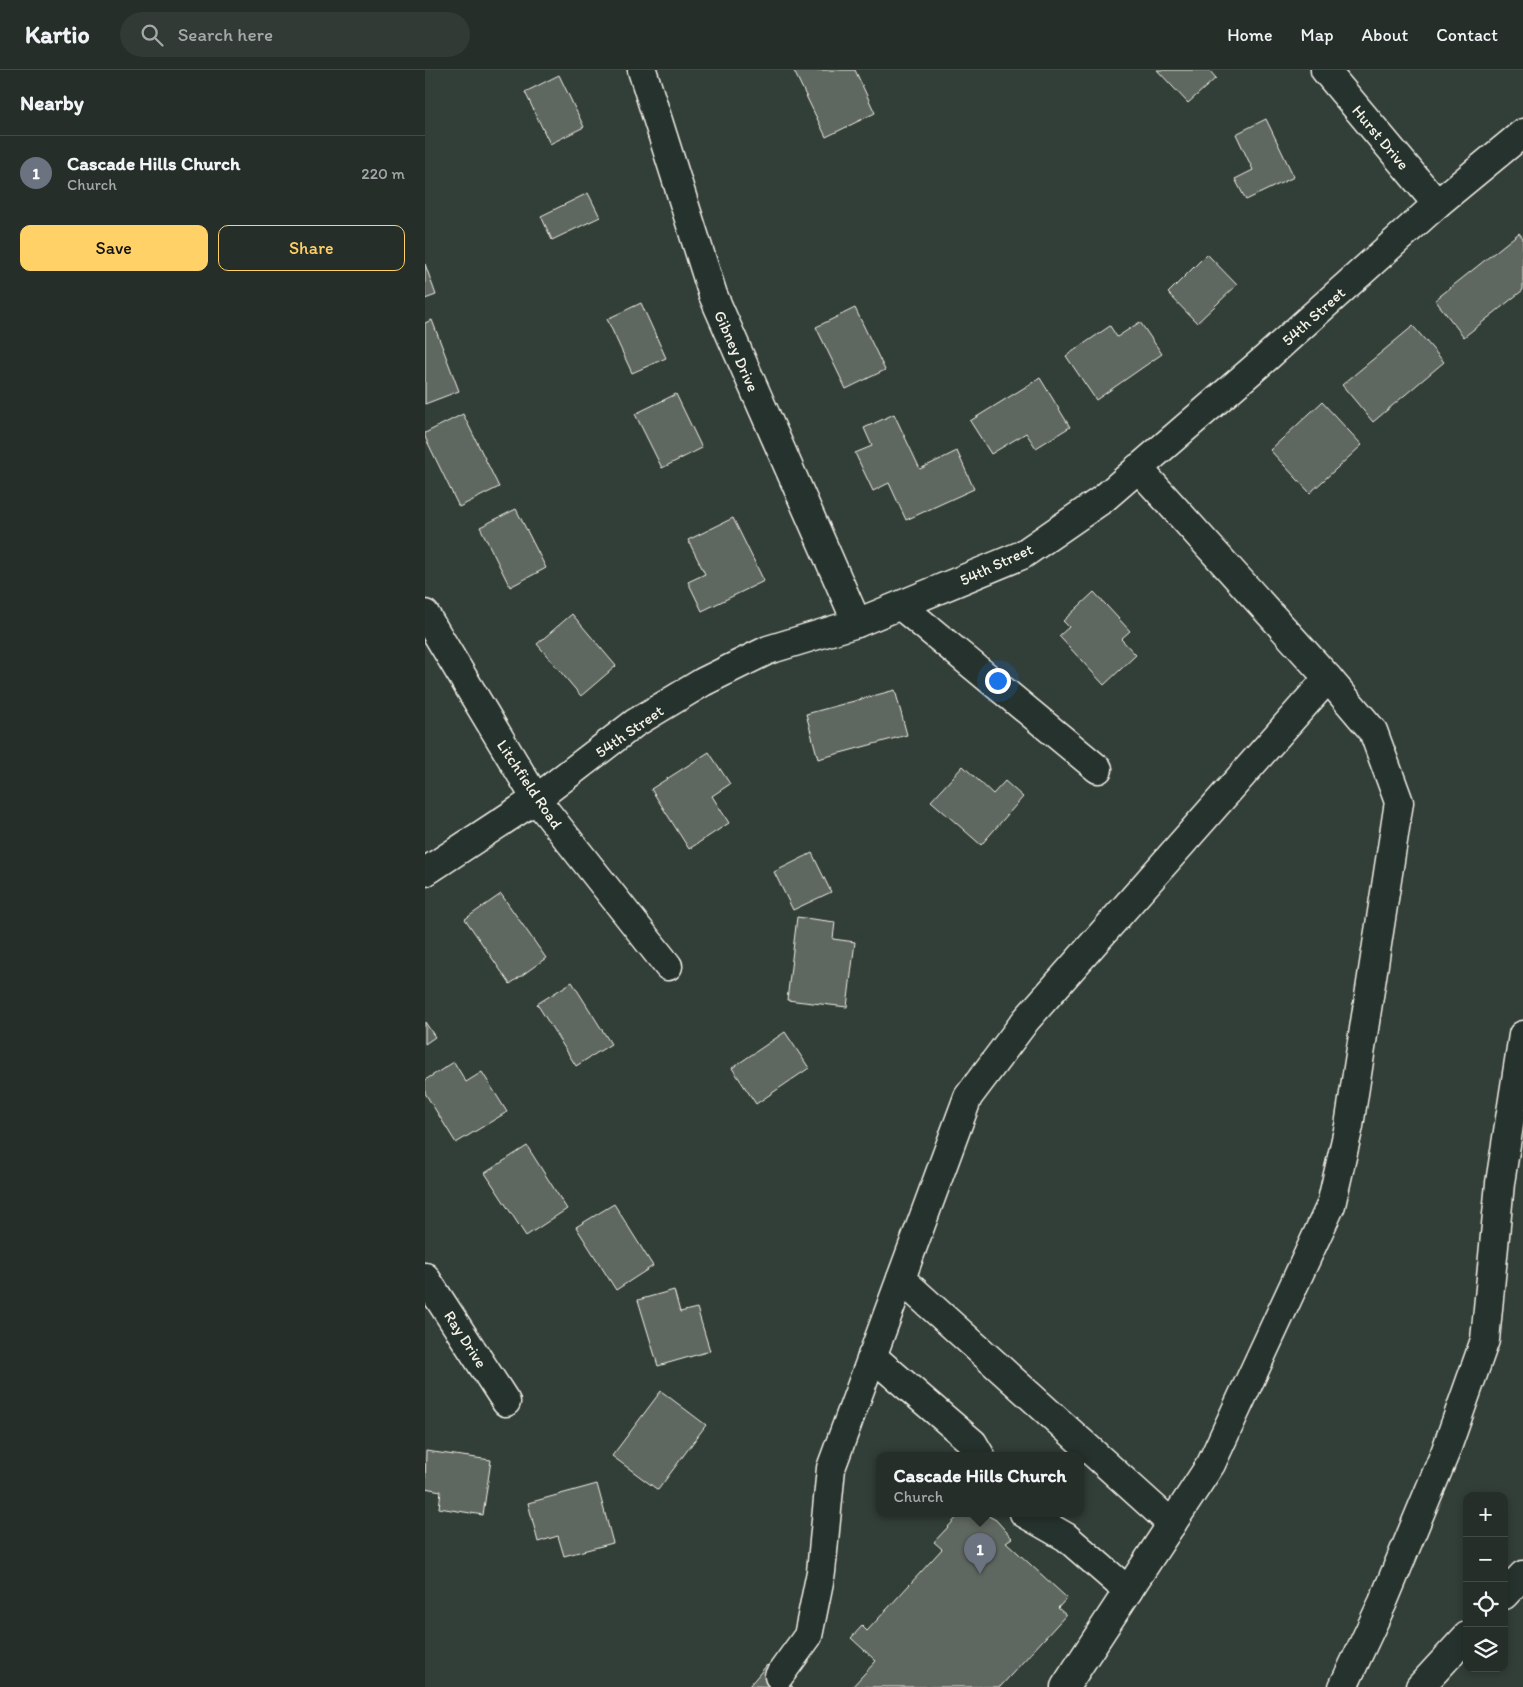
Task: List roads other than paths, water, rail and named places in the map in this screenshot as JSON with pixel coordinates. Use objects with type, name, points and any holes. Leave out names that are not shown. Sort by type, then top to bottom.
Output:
[{"type":"main road","name":"Gibney Drive","points":[[642,70],[713,295],[857,624]]},
{"type":"main road","name":"Hurst Drive","points":[[1325,70],[1437,204]]},
{"type":"main road","name":"54th Street","points":[[425,872],[536,799],[635,723],[703,682],[768,650],[857,624],[1022,555],[1103,499],[1265,359],[1437,204],[1523,133]]},
{"type":"main road","points":[[1065,1687],[1211,1464],[1331,1205],[1349,1126],[1399,802],[1373,731],[1328,678],[1138,468]]},
{"type":"main road","points":[[901,606],[1099,769]]},
{"type":"main road","name":"Litchfield Road","points":[[425,614],[536,799],[668,966]]},
{"type":"main road","points":[[779,1676],[808,1636],[821,1572],[831,1468],[968,1097],[1026,1020],[1328,678]]},
{"type":"main road","points":[[1343,1687],[1383,1602],[1445,1453],[1485,1340],[1500,1183],[1523,1035]]},
{"type":"main road","name":"Ray Drive","points":[[425,1277],[506,1402]]},
{"type":"main road","points":[[901,1279],[1172,1524]]},
{"type":"main road","points":[[872,1356],[973,1444],[978,1452]]},
{"type":"main road","points":[[1031,1517],[1067,1537],[1128,1591]]},
{"type":"main road","points":[[1508,1591],[1523,1575]]},
{"type":"main road","points":[[1420,1687],[1463,1640]]},
{"type":"place","name":"Cascade Hills Church","points":[[980,1574]]}]
